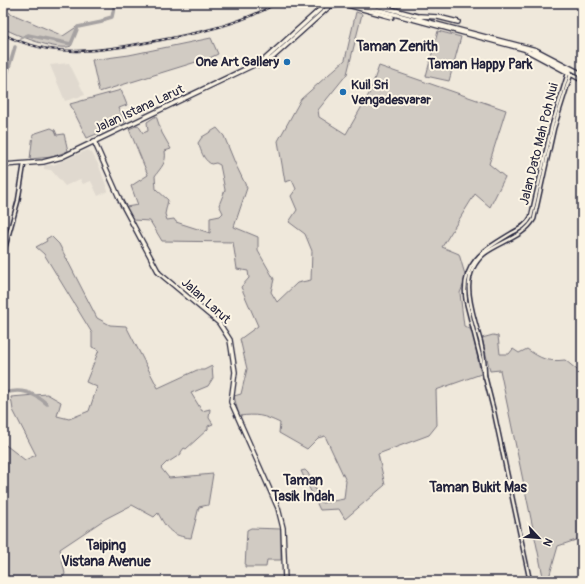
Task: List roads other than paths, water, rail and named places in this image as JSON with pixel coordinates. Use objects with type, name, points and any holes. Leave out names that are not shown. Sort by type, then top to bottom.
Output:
[{"type":"main road","points":[[327,4],[343,3],[524,49],[582,78]]},
{"type":"main road","points":[[353,3],[525,47],[541,52],[582,74]]},
{"type":"main road","points":[[360,3],[428,24]]},
{"type":"main road","points":[[368,3],[446,26]]},
{"type":"main road","name":"Jalan Istana Larut","points":[[272,53],[327,4]]},
{"type":"main road","name":"Jalan Istana Larut","points":[[232,76],[264,60],[327,4]]},
{"type":"main road","name":"Jalan Istana Larut","points":[[3,165],[54,160],[272,58],[327,4]]},
{"type":"main road","points":[[415,16],[438,17],[458,22]]},
{"type":"main road","points":[[525,47],[570,73]]},
{"type":"main road","name":"Jalan Larut","points":[[94,141],[118,197],[159,273],[219,323],[230,340],[235,365],[231,402],[278,508],[283,528],[285,581]]},
{"type":"street","name":"Jalan Dato Mah Poh Nui","points":[[530,581],[504,455],[485,380],[480,343],[469,301],[468,289],[471,275],[483,255],[524,230],[533,218],[552,125],[570,73]]},
{"type":"street","points":[[3,255],[18,201],[24,164]]},
{"type":"waterway","points":[[21,38],[28,35],[71,44],[78,27],[102,22],[105,19],[112,17],[115,3]]},
{"type":"waterway","points":[[7,74],[15,47]]},
{"type":"waterway","points":[[3,102],[4,78]]},
{"type":"waterway","points":[[3,394],[15,391],[26,392],[32,394],[47,404]]},
{"type":"railway","points":[[3,34],[42,48],[81,51],[101,50],[161,40],[221,26],[249,17],[277,3]]},
{"type":"place","name":"One Art Gallery","points":[[287,62]]},
{"type":"place","name":"Kuil Sri Vengadesvarar","points":[[343,92]]},
{"type":"district","name":"Taman Zenith","points":[[397,46]]},
{"type":"district","name":"Taman Happy Park","points":[[480,64]]},
{"type":"district","name":"Taman Bukit Mas","points":[[478,487]]},
{"type":"district","name":"Taman Tasik Indah","points":[[303,488]]},
{"type":"district","name":"Taiping Vistana Avenue","points":[[106,554]]}]
